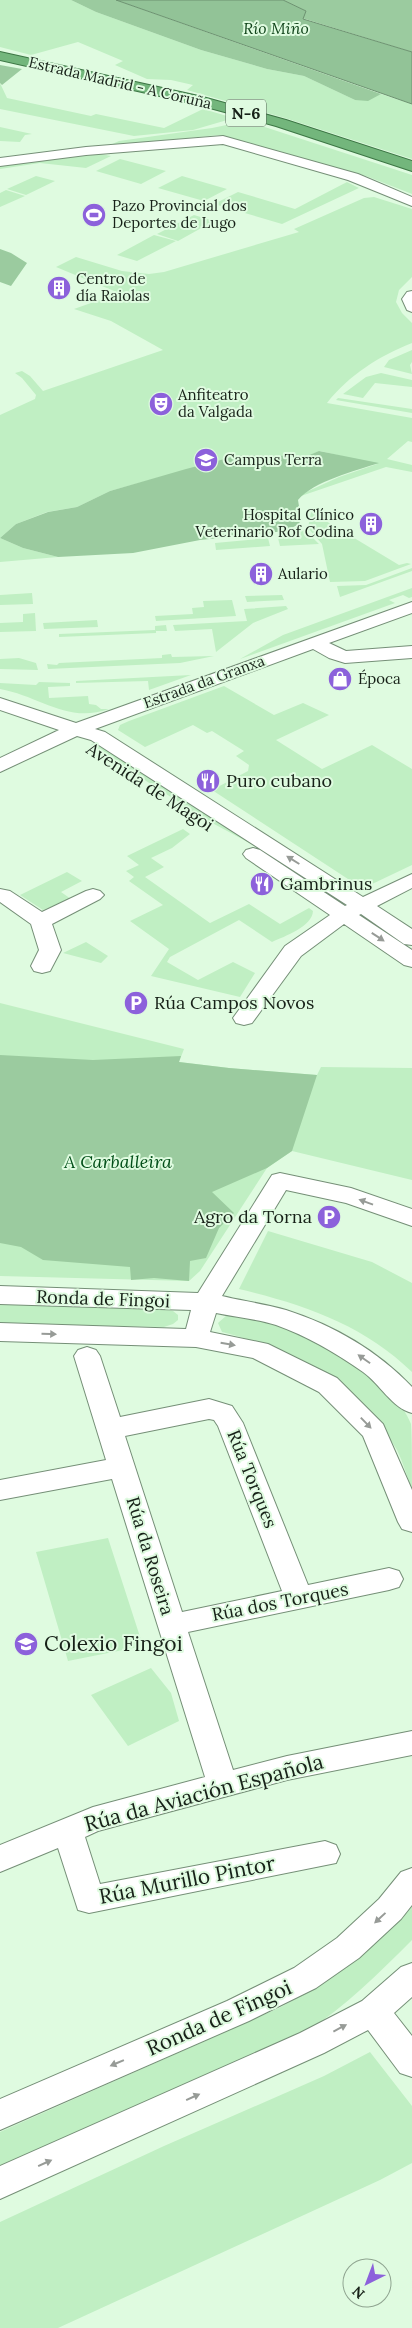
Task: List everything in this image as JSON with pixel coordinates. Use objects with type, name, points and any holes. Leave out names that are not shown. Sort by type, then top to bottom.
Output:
[{"type":"highway","name":"Estrada Madrid - A Coruña","points":[[0,56],[198,100],[281,123],[412,166]]},
{"type":"highway","points":[[0,61],[41,68],[56,68]]},
{"type":"street","points":[[0,162],[86,151],[223,140],[353,177],[412,202]]},
{"type":"street","points":[[412,295],[409,300],[412,307]]},
{"type":"street","name":"Estrada da Granxa","points":[[0,766],[75,730],[412,607]]},
{"type":"street","points":[[313,642],[345,657],[412,652]]},
{"type":"street","points":[[0,704],[49,718],[75,730]]},
{"type":"street","name":"Avenida de Magoi","points":[[75,730],[81,743],[353,910],[412,940]]},
{"type":"street","points":[[244,1018],[293,951],[353,910],[412,880]]},
{"type":"street","points":[[2,895],[41,921],[50,950],[42,966]]},
{"type":"street","points":[[41,921],[93,895]]},
{"type":"street","name":"Avenida de Magoi","points":[[353,910],[412,960]]},
{"type":"street","points":[[196,1338],[206,1302],[280,1181],[351,1196],[412,1218]]},
{"type":"street","name":"Ronda de Fingoi","points":[[0,1296],[206,1302],[279,1317],[317,1332],[353,1352],[383,1373],[412,1404]]},
{"type":"street","name":"Ronda de Fingoi","points":[[0,1332],[196,1338],[259,1350],[328,1385],[374,1432],[412,1522]]},
{"type":"street","name":"Rúa da Roseira","points":[[87,1356],[222,1784]]},
{"type":"street","name":"Rúa Torques","points":[[110,1429],[209,1409],[223,1413],[230,1423],[294,1584],[298,1599]]},
{"type":"street","points":[[0,1490],[122,1467]]},
{"type":"street","name":"Rúa dos Torques","points":[[172,1625],[389,1579]]},
{"type":"street","name":"Rúa da Aviación Española","points":[[0,1859],[93,1820],[287,1768],[412,1743]]},
{"type":"street","name":"Rúa Murillo Pintor","points":[[68,1830],[89,1900],[325,1854]]},
{"type":"street","name":"Ronda de Fingoi","points":[[0,2115],[238,2011],[305,1978],[348,1948],[390,1909],[412,1881]]},
{"type":"street","points":[[0,2183],[312,2043],[373,2010],[412,1977]]},
{"type":"street","points":[[373,2010],[412,2062]]},
{"type":"green space","points":[[0,0],[71,0],[96,12],[201,50],[267,69],[304,76],[355,100],[381,94],[412,104],[412,159],[285,118],[187,90],[193,85],[171,80],[147,79],[115,65],[123,61],[78,42],[31,55],[0,47]]},
{"type":"green space","points":[[71,0],[116,0],[381,94],[368,101],[355,100],[304,76],[267,69],[201,50],[96,12]]},
{"type":"green space","points":[[283,0],[412,0],[412,52],[302,18],[306,11]]},
{"type":"green space","points":[[0,65],[22,69],[2,85],[0,83]]},
{"type":"green space","points":[[0,83],[7,98],[91,116],[96,114],[164,128],[203,109],[234,118],[193,130],[134,136],[0,109]]},
{"type":"green space","points":[[246,121],[412,175],[412,194],[366,176],[218,135],[108,146],[119,141],[212,128]]},
{"type":"green space","points":[[0,127],[32,134],[25,135],[20,142],[0,141]]},
{"type":"green space","points":[[101,154],[111,156],[86,168],[40,163],[0,169],[0,165]]},
{"type":"green space","points":[[120,159],[166,171],[141,184],[96,171]]},
{"type":"green space","points":[[36,176],[55,181],[26,195],[7,189]]},
{"type":"green space","points":[[182,176],[227,189],[204,201],[158,188]]},
{"type":"green space","points":[[347,182],[359,188],[282,224],[214,204],[238,192],[295,209]]},
{"type":"green space","points":[[6,190],[25,196],[0,207],[0,193]]},
{"type":"green space","points":[[374,197],[412,209],[412,277],[399,290],[396,302],[402,313],[412,323],[412,343],[365,367],[327,403],[412,418],[412,442],[408,441],[387,459],[412,465],[412,472],[386,467],[301,496],[339,477],[377,464],[320,451],[307,456],[240,455],[110,491],[77,507],[47,512],[16,524],[0,538],[0,415],[35,399],[36,395],[22,378],[15,373],[22,371],[30,376],[43,391],[163,350],[111,321],[74,309],[119,293],[56,267],[76,257],[122,271],[149,274],[164,272],[299,232],[294,229],[364,198]]},
{"type":"green space","points":[[194,215],[214,221],[178,241],[157,234]]},
{"type":"green space","points":[[154,235],[176,241],[137,261],[117,255]]},
{"type":"green space","points":[[0,249],[11,253],[27,263],[11,286],[0,282]]},
{"type":"green space","points":[[412,350],[412,362],[410,365],[412,374],[384,367],[389,360]]},
{"type":"green space","points":[[381,373],[412,380],[412,387],[375,383],[363,398],[343,394],[366,377]]},
{"type":"green space","points":[[338,398],[412,409],[412,413],[336,400]]},
{"type":"green space","points":[[319,451],[379,463],[336,477],[305,493],[298,500],[301,519],[299,524],[286,531],[200,540],[133,553],[58,557],[23,548],[0,538],[16,524],[48,512],[77,507],[110,491],[186,469],[240,455],[307,456]]},
{"type":"green space","points":[[311,512],[399,565],[411,564],[365,581],[330,582],[322,544],[308,528]]},
{"type":"green space","points":[[305,530],[319,544],[280,546],[278,538]]},
{"type":"green space","points":[[0,538],[23,548],[58,557],[0,562]]},
{"type":"green space","points":[[268,538],[270,546],[216,550],[215,543]]},
{"type":"green space","points":[[412,568],[412,571],[340,597],[337,586],[366,585]]},
{"type":"green space","points":[[412,588],[412,597],[409,598],[403,595],[389,600],[395,603],[240,659],[283,635]]},
{"type":"green space","points":[[32,593],[33,604],[0,605],[0,595]]},
{"type":"green space","points":[[282,595],[284,600],[247,602],[245,596]]},
{"type":"green space","points":[[232,600],[236,616],[156,621],[155,616],[193,614],[192,608],[204,607],[203,601]]},
{"type":"green space","points":[[286,606],[288,609],[253,623],[216,652],[212,629],[175,631],[173,625],[247,621],[244,609]]},
{"type":"green space","points":[[35,613],[36,631],[0,632],[0,623],[23,622],[23,614]]},
{"type":"green space","points":[[97,620],[98,627],[44,629],[43,623]]},
{"type":"green space","points":[[166,625],[167,631],[156,631],[156,633],[59,637],[59,634],[155,630],[155,626]]},
{"type":"green space","points":[[171,654],[172,657],[214,656],[180,663],[48,669],[47,664],[57,665],[59,663],[162,658],[162,655]]},
{"type":"green space","points":[[19,658],[36,663],[38,670],[0,669],[0,659]]},
{"type":"green space","points":[[191,675],[149,690],[148,681],[76,683],[76,681]]},
{"type":"green space","points":[[39,682],[70,683],[70,686],[48,687],[49,698],[88,696],[89,704],[96,705],[101,709],[109,709],[94,713],[67,711],[14,692],[0,689],[0,683],[36,685]]},
{"type":"green space","points":[[224,686],[274,715],[303,703],[329,715],[276,740],[322,769],[372,745],[412,769],[412,865],[370,885],[351,881],[212,790],[248,771],[249,765],[236,756],[244,751],[212,731],[207,733],[193,725],[145,747],[118,730],[120,725],[129,721]]},
{"type":"green space","points":[[94,743],[255,846],[203,818],[91,745]]},
{"type":"green space","points":[[183,829],[190,834],[172,848],[151,858],[164,867],[145,877],[210,923],[249,904],[280,924],[309,908],[313,911],[308,922],[303,926],[272,942],[239,920],[170,957],[167,962],[198,980],[233,962],[255,973],[240,997],[151,976],[169,949],[130,921],[163,905],[129,881],[134,877],[126,871],[139,865],[127,856]]},
{"type":"green space","points":[[67,872],[82,881],[61,892],[71,899],[43,910],[20,895]]},
{"type":"green space","points":[[86,942],[108,956],[101,963],[63,953]]},
{"type":"green space","name":"A Carballeira","points":[[0,1003],[184,1049],[179,1062],[317,1075],[321,1067],[412,1068],[412,1180],[292,1151],[267,1168],[200,1271],[189,1281],[0,1276]]},
{"type":"green space","name":"A Carballeira","points":[[0,1055],[93,1060],[181,1056],[179,1062],[317,1075],[292,1151],[267,1168],[212,1192],[234,1213],[219,1228],[206,1258],[190,1261],[189,1281],[154,1278],[131,1280],[130,1267],[43,1260],[21,1247],[0,1243]]},
{"type":"green space","points":[[268,1231],[372,1262],[412,1283],[412,1372],[374,1341],[353,1329],[309,1309],[239,1289]]},
{"type":"green space","points":[[0,1303],[161,1308],[173,1311],[178,1315],[178,1320],[164,1327],[0,1324]]},
{"type":"green space","points":[[227,1315],[249,1317],[275,1324],[303,1335],[359,1367],[382,1386],[400,1405],[411,1424],[412,1489],[397,1450],[381,1425],[344,1386],[300,1359],[250,1340],[222,1332],[218,1323]]},
{"type":"green space","points":[[108,1538],[143,1646],[68,1661],[36,1552]]},
{"type":"green space","points":[[151,1668],[171,1693],[179,1721],[128,1746],[91,1695]]},
{"type":"green space","points":[[412,1905],[412,1940],[348,2000],[306,2032],[0,2169],[0,2132],[279,2008],[316,1988],[373,1944]]},
{"type":"green space","points":[[370,2052],[412,2106],[412,2163],[380,2180],[58,2328],[0,2328],[0,2222],[164,2146],[324,2076]]},
{"type":"water","name":"Río Miño","points":[[116,0],[283,0],[306,11],[303,19],[412,52],[412,104]]},
{"type":"place","name":"Pazo Provincial dos Deportes de Lugo","points":[[94,215]]},
{"type":"place","name":"Centro de día Raiolas","points":[[59,288]]},
{"type":"place","name":"Anfiteatro da Valgada","points":[[161,404]]},
{"type":"place","name":"Campus Terra","points":[[206,460]]},
{"type":"place","name":"Hospital Clínico Veterinario Rof Codina","points":[[371,524]]},
{"type":"place","name":"Aulario","points":[[261,574]]},
{"type":"place","name":"Época","points":[[340,679]]},
{"type":"place","name":"Puro cubano","points":[[208,781]]},
{"type":"place","name":"Gambrinus","points":[[262,884]]},
{"type":"place","name":"Rúa Campos Novos","points":[[136,1003]]},
{"type":"place","name":"Agro da Torna","points":[[329,1217]]},
{"type":"place","name":"Colexio Fingoi","points":[[26,1644]]}]
